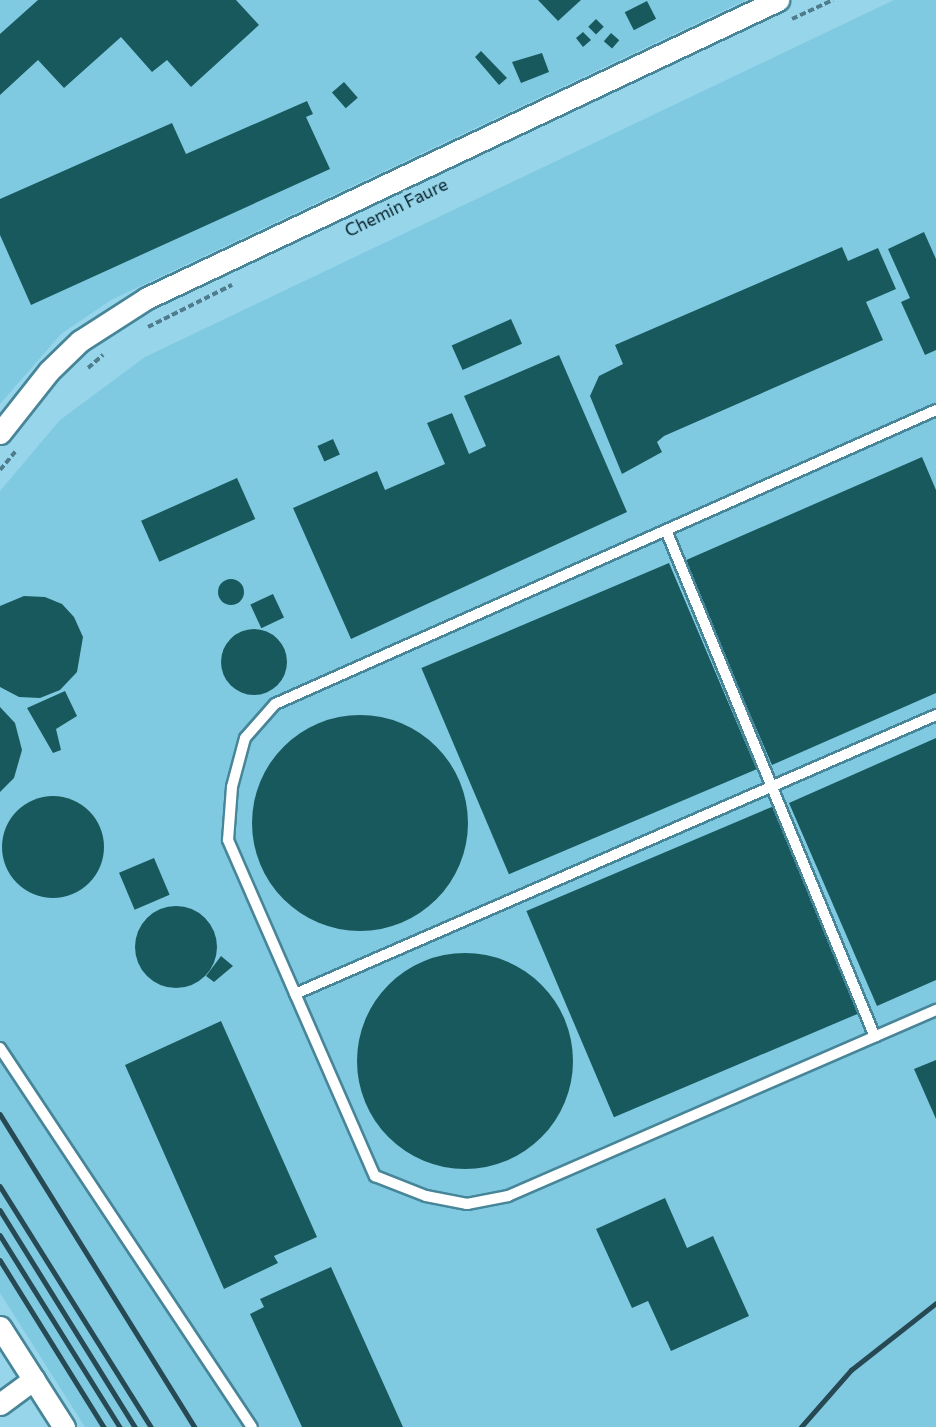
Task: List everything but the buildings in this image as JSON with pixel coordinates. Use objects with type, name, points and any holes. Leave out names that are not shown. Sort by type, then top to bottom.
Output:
[{"type":"street","name":"Chemin Faure","points":[[0,433],[80,341],[147,298],[778,0]]},
{"type":"street","points":[[0,1327],[64,1427]]},
{"type":"street","points":[[0,1404],[34,1379]]},
{"type":"lane","points":[[936,410],[275,704],[245,738],[232,787],[228,840],[375,1176],[426,1196],[467,1204],[508,1196],[936,1010]]},
{"type":"lane","points":[[666,530],[875,1037]]},
{"type":"lane","points":[[295,994],[936,715]]},
{"type":"lane","points":[[0,1048],[252,1427]]},
{"type":"path","points":[[780,25],[833,0]]},
{"type":"path","points":[[145,329],[243,280]]},
{"type":"path","points":[[81,374],[112,348]]},
{"type":"path","points":[[0,470],[19,447]]},
{"type":"shaded area","points":[[0,0],[746,0],[111,300],[61,334],[0,404]]},
{"type":"shaded area","points":[[894,0],[936,0],[936,1427],[85,1427],[0,1293],[0,491],[60,420],[145,357]]},
{"type":"railway","points":[[0,1114],[195,1427]]},
{"type":"railway","points":[[0,1186],[151,1427]]},
{"type":"railway","points":[[0,1210],[135,1427]]},
{"type":"railway","points":[[0,1235],[120,1427]]},
{"type":"railway","points":[[0,1260],[104,1427]]},
{"type":"railway","points":[[801,1427],[851,1370],[936,1303]]}]
